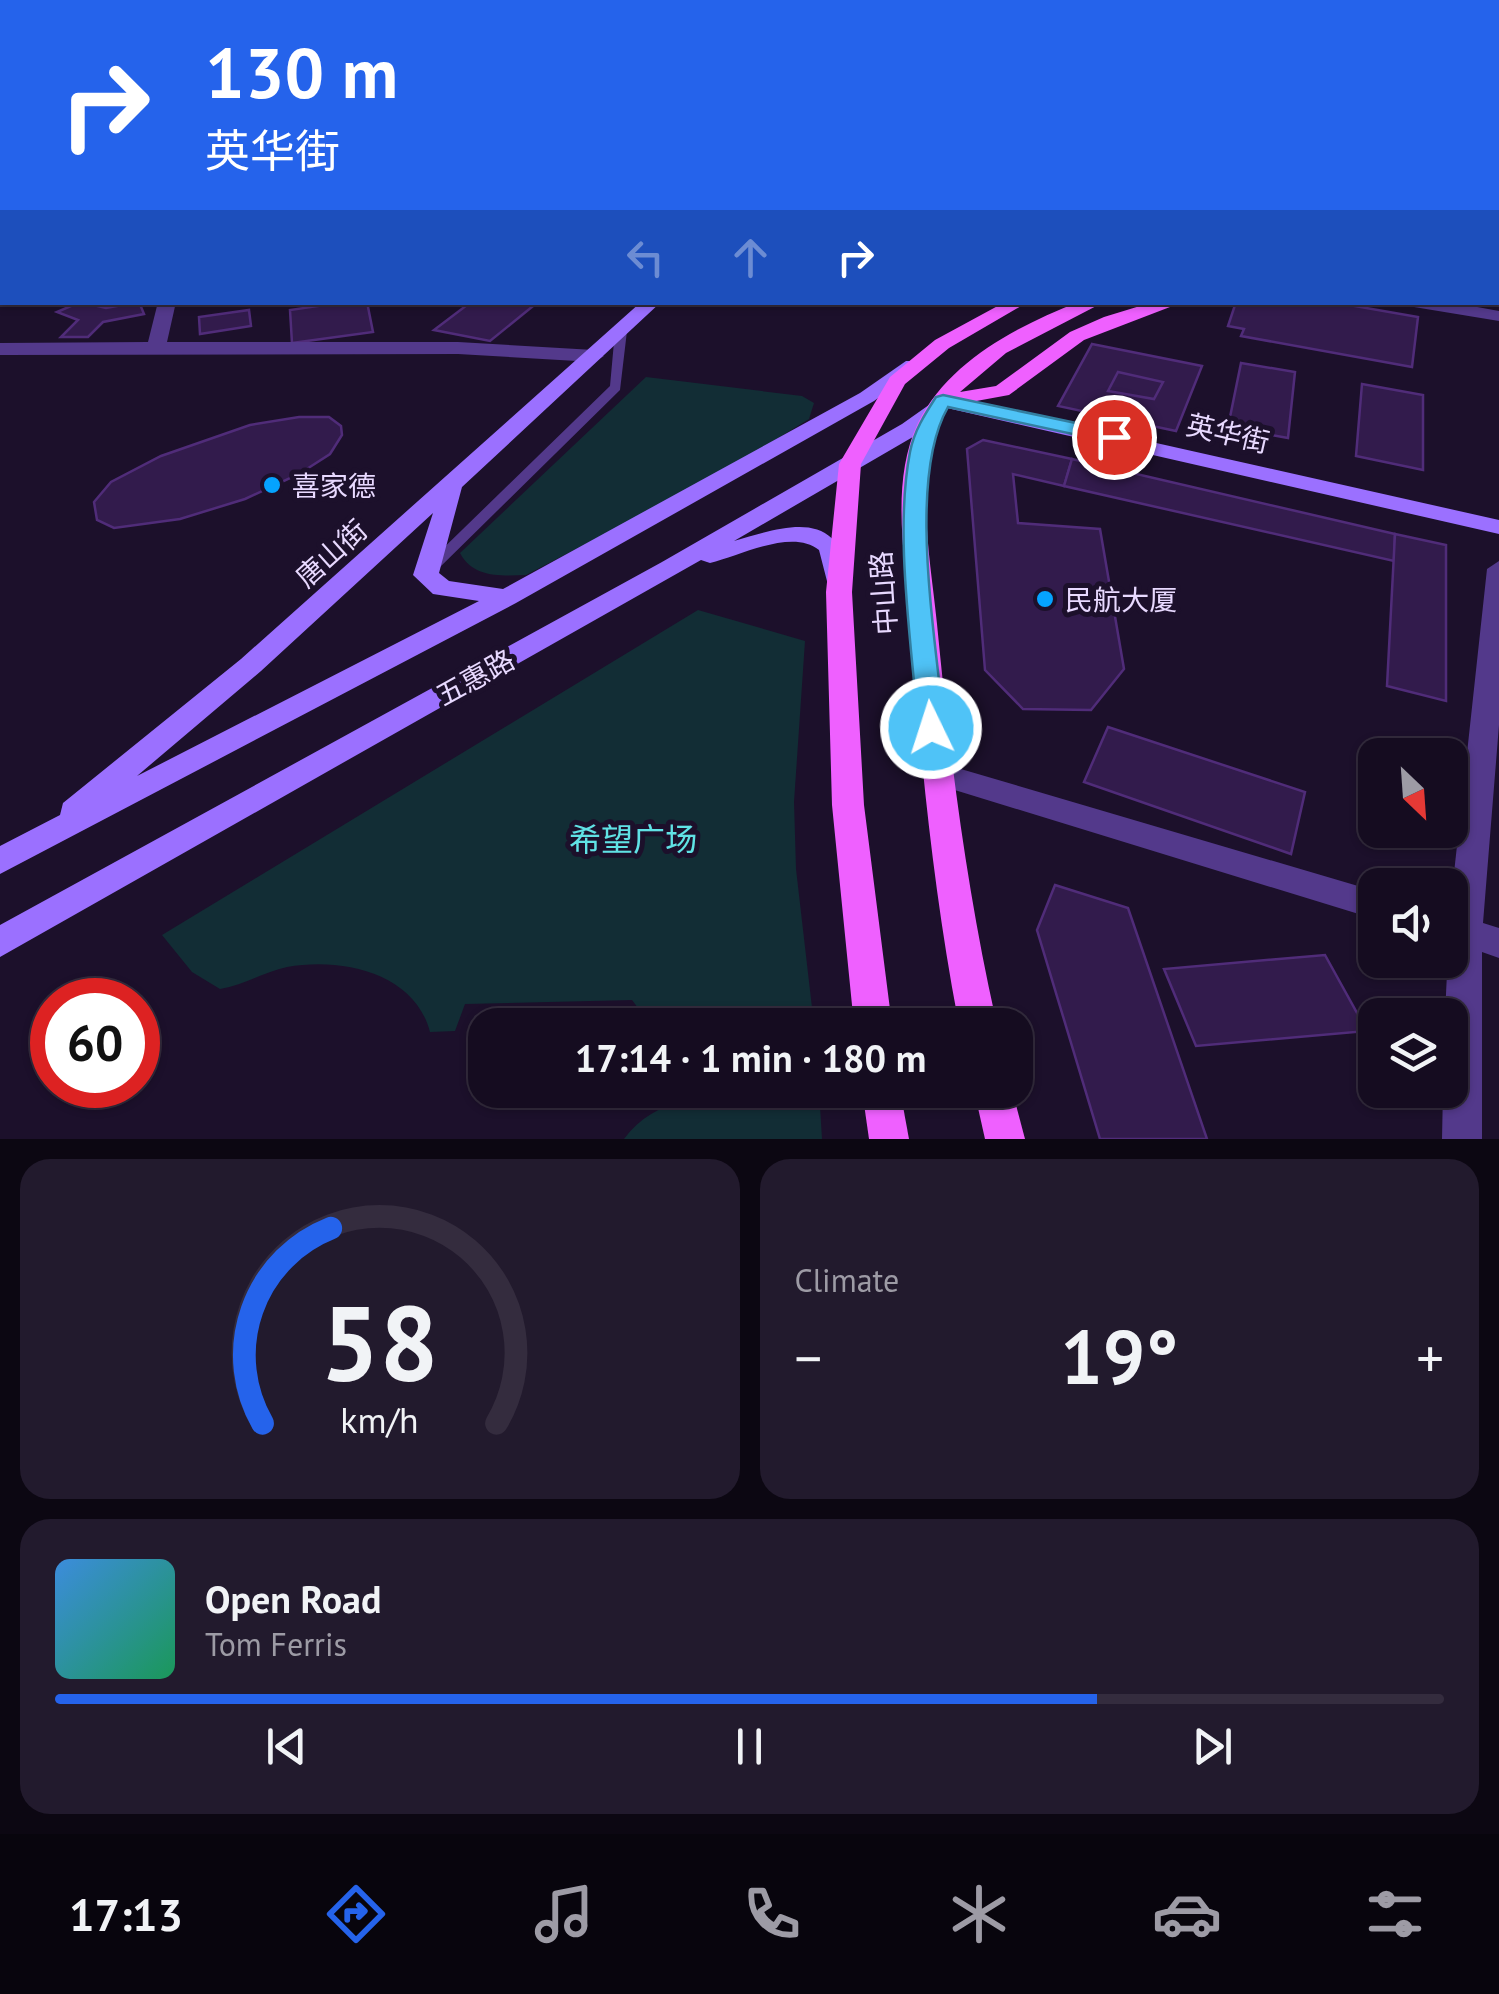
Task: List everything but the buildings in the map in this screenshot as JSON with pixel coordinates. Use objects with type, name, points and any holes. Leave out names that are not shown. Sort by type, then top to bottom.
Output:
[{"type":"main road","name":"唐山街","points":[[41,840],[251,664],[649,305]]},
{"type":"main road","name":"中山路","points":[[871,1008],[848,805],[839,592],[850,464],[896,382],[918,362],[1014,305]]},
{"type":"main road","name":"中山路","points":[[975,1008],[934,764],[914,517],[920,452],[928,425],[969,372],[1012,342],[1089,305]]},
{"type":"main road","points":[[943,401],[1002,391],[1077,336],[1110,321],[1164,305]]},
{"type":"main road","name":"五惠路","points":[[0,860],[508,597],[867,397],[918,362]]},
{"type":"main road","name":"五惠路","points":[[0,942],[671,568],[910,429],[943,401]]},
{"type":"main road","name":"英华街","points":[[943,401],[1499,527]]},
{"type":"main road","points":[[453,484],[426,575],[442,588],[508,597]]},
{"type":"main road","points":[[671,568],[760,542],[810,536],[826,542],[832,553],[839,592]]},
{"type":"main road","points":[[0,879],[41,840]]},
{"type":"main road","points":[[885,1108],[889,1139]]},
{"type":"main road","points":[[997,1108],[1004,1139]]},
{"type":"street","points":[[156,348],[166,305]]},
{"type":"street","points":[[1432,305],[1499,316]]},
{"type":"street","points":[[0,349],[458,348],[594,356]]},
{"type":"street","points":[[1462,1139],[1472,934],[1499,569]]},
{"type":"street","points":[[934,764],[944,775],[1358,900]]},
{"type":"lane","points":[[426,575],[451,545],[616,386],[621,331]]},
{"type":"green space","points":[[646,377],[802,396],[814,403],[809,419],[718,475],[526,575],[488,574],[472,567],[460,553]]},
{"type":"green space","name":"希望广场","points":[[698,610],[805,641],[794,802],[796,869],[812,1008],[638,1008],[632,1000],[465,1004],[455,1031],[430,1032],[422,1012],[409,996],[374,974],[330,965],[287,967],[220,989],[192,972],[162,935]]},
{"type":"green space","points":[[663,1108],[820,1108],[822,1139],[624,1139]]},
{"type":"place","name":"喜家德","points":[[272,485]]},
{"type":"place","name":"民航大厦","points":[[1045,599]]},
{"type":"route","points":[[931,728],[914,517],[920,452],[928,425],[943,401],[1114,437]]}]
